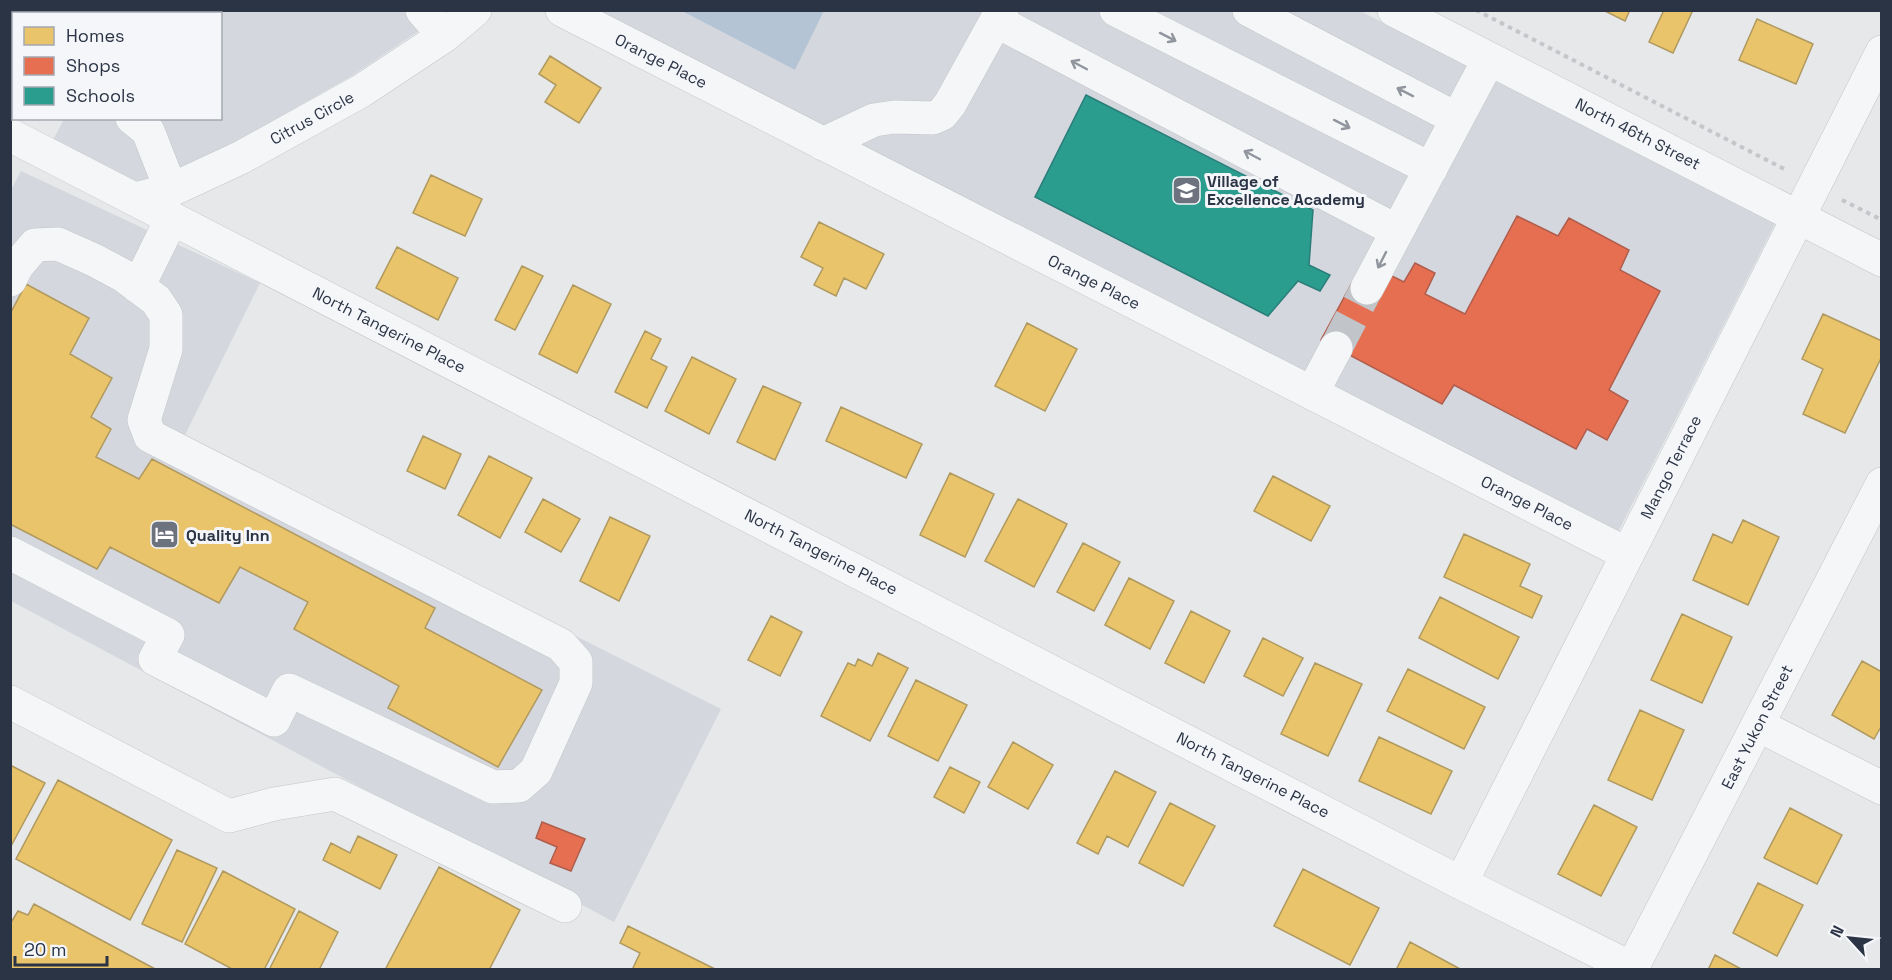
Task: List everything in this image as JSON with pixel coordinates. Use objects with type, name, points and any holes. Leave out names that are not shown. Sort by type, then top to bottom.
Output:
[{"type":"street","points":[[422,10],[444,36]]},
{"type":"street","name":"Citrus Circle","points":[[171,204],[242,157],[361,90],[444,36],[475,10]]},
{"type":"street","name":"Orange Place","points":[[562,10],[1627,554]]},
{"type":"street","points":[[1116,10],[1431,169]]},
{"type":"street","points":[[1249,10],[1457,119]]},
{"type":"street","name":"North 46th Street","points":[[1394,10],[1881,260]]},
{"type":"street","points":[[823,144],[874,120],[894,117],[933,118],[942,114],[950,105],[999,16],[1397,231]]},
{"type":"street","name":"Mango Terrace","points":[[1461,883],[1881,52]]},
{"type":"street","points":[[1367,288],[1489,59]]},
{"type":"street","points":[[134,120],[148,131],[171,204],[138,287]]},
{"type":"street","name":"North Tangerine Place","points":[[10,135],[135,199],[171,204],[1461,883],[1631,969]]},
{"type":"street","points":[[10,280],[17,266],[35,245],[58,244],[124,276],[156,300],[166,315],[166,349],[144,420],[150,436],[561,645],[576,662],[576,683],[536,771],[519,786],[493,787],[289,690],[274,720],[155,659],[168,635],[10,553]]},
{"type":"street","points":[[1312,393],[1336,348]]},
{"type":"street","name":"East Yukon Street","points":[[1631,969],[1881,484]]},
{"type":"street","points":[[10,702],[229,816],[274,804],[335,794],[565,906]]},
{"type":"street","points":[[1758,724],[1881,788]]},
{"type":"path","points":[[1476,10],[1881,220]]},
{"type":"shaded area","points":[[447,11],[350,77],[233,143],[163,175],[135,182],[53,140],[63,120],[222,120],[222,12],[118,12]]},
{"type":"shaded area","points":[[596,11],[682,11],[795,70],[824,11],[1360,11],[1776,222],[1618,532]]},
{"type":"shaded area","points":[[21,171],[260,283],[183,439],[721,709],[614,922],[11,601],[10,192]]},
{"type":"water","points":[[682,11],[824,11],[795,70]]},
{"type":"building: Homes","points":[[1603,10],[1630,10],[1625,21]]},
{"type":"building: Homes","points":[[1664,10],[1693,10],[1673,53],[1649,42]]},
{"type":"building: Homes","points":[[1757,19],[1813,44],[1796,84],[1739,60]]},
{"type":"building: Homes","points":[[550,56],[601,88],[579,123],[545,102],[556,85],[539,74]]},
{"type":"building: Homes","points":[[431,175],[482,199],[465,236],[413,213]]},
{"type":"building: Homes","points":[[819,222],[884,254],[866,289],[844,278],[836,296],[814,285],[823,268],[801,257]]},
{"type":"building: Homes","points":[[397,247],[458,278],[438,320],[376,288]]},
{"type":"building: Homes","points":[[522,266],[543,276],[515,330],[495,320]]},
{"type":"building: Homes","name":"Quality Inn","points":[[26,284],[89,318],[70,354],[112,378],[91,417],[111,429],[96,457],[139,479],[152,459],[435,608],[425,628],[542,690],[498,767],[388,708],[399,686],[294,629],[308,602],[240,567],[219,603],[110,547],[97,569],[10,524],[10,314]]},
{"type":"building: Homes","points":[[573,285],[611,304],[577,373],[539,354]]},
{"type":"building: Homes","points":[[1823,314],[1882,341],[1882,356],[1845,433],[1803,414],[1823,369],[1802,359]]},
{"type":"building: Homes","points":[[1027,323],[1077,349],[1045,411],[995,386]]},
{"type":"building: Homes","points":[[645,331],[661,339],[651,359],[667,367],[647,408],[615,392]]},
{"type":"building: Homes","points":[[692,357],[736,379],[709,434],[665,411]]},
{"type":"building: Homes","points":[[763,386],[801,403],[775,460],[737,442]]},
{"type":"building: Homes","points":[[841,407],[922,444],[906,478],[826,441]]},
{"type":"building: Homes","points":[[423,436],[461,454],[445,489],[407,471]]},
{"type":"building: Homes","points":[[489,456],[532,478],[500,538],[458,515]]},
{"type":"building: Homes","points":[[950,473],[994,494],[965,557],[920,535]]},
{"type":"building: Homes","points":[[1273,476],[1330,506],[1311,541],[1254,511]]},
{"type":"building: Homes","points":[[543,499],[580,519],[561,552],[525,532]]},
{"type":"building: Homes","points":[[1018,499],[1067,524],[1034,587],[985,561]]},
{"type":"building: Homes","points":[[610,517],[650,536],[619,601],[580,581]]},
{"type":"building: Homes","points":[[1743,520],[1779,537],[1748,605],[1693,580],[1713,534],[1732,543]]},
{"type":"building: Homes","points":[[1464,534],[1530,564],[1520,586],[1542,596],[1532,618],[1444,577]]},
{"type":"building: Homes","points":[[1083,543],[1120,562],[1094,611],[1057,592]]},
{"type":"building: Homes","points":[[1129,578],[1174,601],[1150,649],[1105,625]]},
{"type":"building: Homes","points":[[1440,597],[1519,637],[1498,679],[1419,638]]},
{"type":"building: Homes","points":[[1191,611],[1230,631],[1204,683],[1165,663]]},
{"type":"building: Homes","points":[[1682,614],[1732,637],[1702,703],[1651,680]]},
{"type":"building: Homes","points":[[771,616],[802,632],[780,676],[748,660]]},
{"type":"building: Homes","points":[[1263,638],[1303,658],[1283,696],[1244,676]]},
{"type":"building: Homes","points":[[878,653],[908,668],[870,741],[821,716],[848,663],[855,666],[858,659],[872,666]]},
{"type":"building: Homes","points":[[1862,661],[1882,672],[1882,725],[1874,739],[1832,715]]},
{"type":"building: Homes","points":[[1315,663],[1362,684],[1328,756],[1281,734]]},
{"type":"building: Homes","points":[[1408,669],[1485,707],[1464,749],[1387,711]]},
{"type":"building: Homes","points":[[916,680],[967,705],[938,761],[888,736]]},
{"type":"building: Homes","points":[[1640,710],[1684,730],[1652,800],[1608,780]]},
{"type":"building: Homes","points":[[1379,737],[1452,771],[1431,814],[1359,781]]},
{"type":"building: Homes","points":[[1013,742],[1053,765],[1028,809],[988,787]]},
{"type":"building: Homes","points":[[10,765],[45,783],[10,848]]},
{"type":"building: Homes","points":[[950,767],[980,782],[964,813],[934,797]]},
{"type":"building: Homes","points":[[1115,771],[1156,792],[1128,847],[1107,836],[1098,854],[1077,843]]},
{"type":"building: Homes","points":[[58,780],[172,840],[130,920],[16,859]]},
{"type":"building: Homes","points":[[1170,803],[1215,826],[1183,886],[1139,863]]},
{"type":"building: Homes","points":[[1594,805],[1637,827],[1601,896],[1558,874]]},
{"type":"building: Homes","points":[[1790,808],[1842,835],[1817,884],[1764,858]]},
{"type":"building: Homes","points":[[358,836],[397,855],[380,889],[323,860],[331,843],[350,853]]},
{"type":"building: Homes","points":[[177,850],[217,868],[182,942],[142,924]]},
{"type":"building: Homes","points":[[439,867],[520,910],[489,970],[385,970]]},
{"type":"building: Homes","points":[[1303,869],[1379,908],[1350,965],[1274,926]]},
{"type":"building: Homes","points":[[223,871],[295,909],[264,970],[234,970],[185,944]]},
{"type":"building: Homes","points":[[1758,883],[1803,905],[1777,956],[1733,933]]},
{"type":"building: Homes","points":[[34,904],[157,970],[10,970],[10,924],[18,911],[28,915]]},
{"type":"building: Homes","points":[[299,911],[338,932],[319,970],[269,970]]},
{"type":"building: Homes","points":[[628,926],[717,970],[632,970],[640,953],[620,943]]},
{"type":"building: Homes","points":[[1410,942],[1462,970],[1396,970]]},
{"type":"building: Homes","points":[[1715,955],[1743,970],[1708,970]]},
{"type":"building: Shops","points":[[1517,216],[1558,236],[1569,218],[1629,250],[1620,270],[1660,291],[1609,390],[1628,401],[1607,440],[1587,429],[1576,449],[1454,385],[1442,404],[1321,340],[1353,281],[1384,272],[1404,282],[1415,263],[1435,273],[1425,294],[1465,314]]},
{"type":"building: Shops","points":[[542,822],[585,839],[571,871],[550,863],[557,847],[536,838]]},
{"type":"building: Schools","points":[[1086,95],[1313,210],[1309,265],[1330,275],[1320,291],[1298,281],[1268,316],[1035,197]]},
{"type":"tunnel","points":[[1336,348],[1367,288]]},
{"type":"place","name":"Village of Excellence Academy","points":[[1186,190]]},
{"type":"place","name":"Quality Inn","points":[[165,535]]}]
